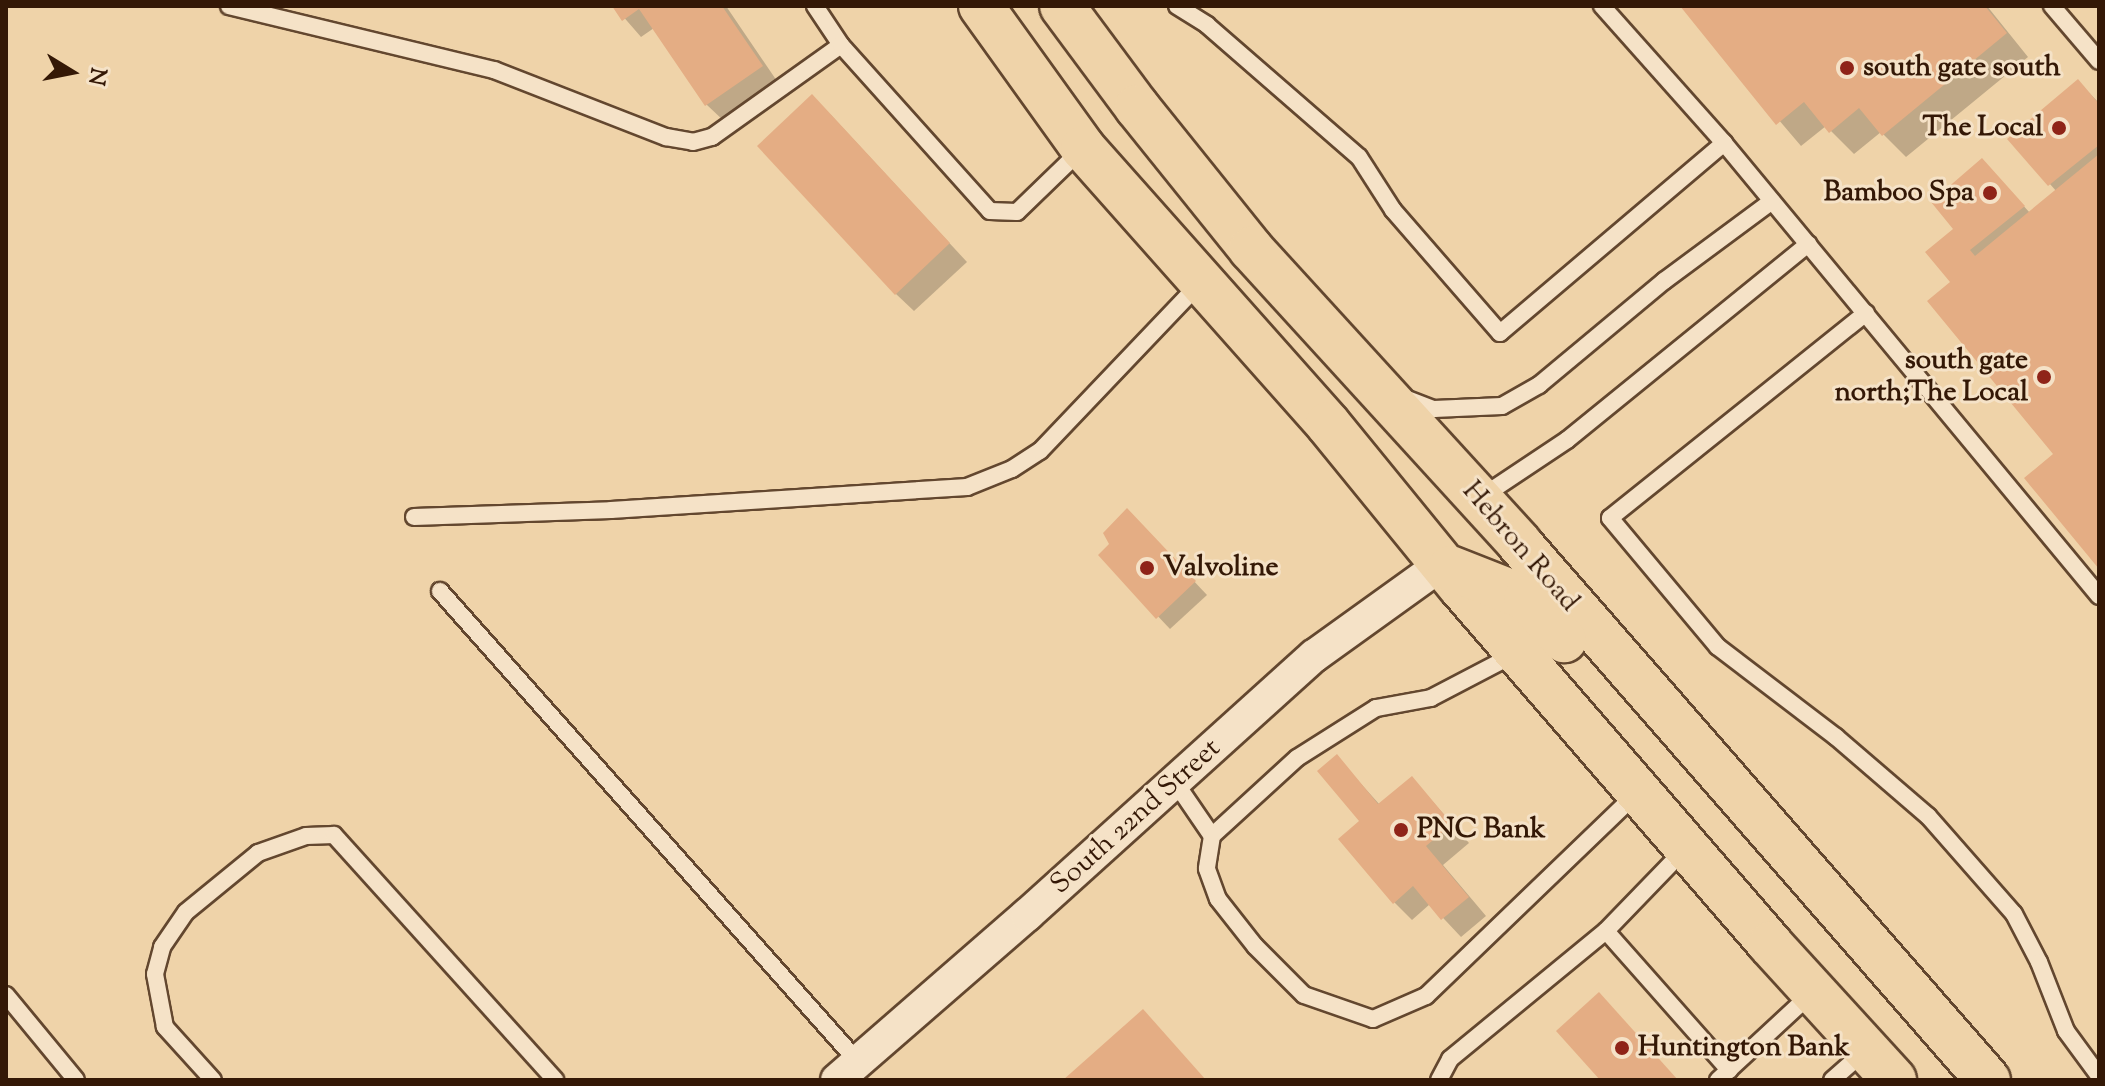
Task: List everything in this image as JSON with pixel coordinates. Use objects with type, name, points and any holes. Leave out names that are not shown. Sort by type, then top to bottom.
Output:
[{"type":"highway","points":[[981,6],[1083,148],[1328,424],[1442,564],[1770,944],[1881,1064]]},
{"type":"highway","name":"Hebron Road","points":[[1062,6],[1137,107],[1251,249],[1478,498],[1988,1080]]},
{"type":"highway","points":[[1128,199],[1178,218],[1344,415],[1391,463],[1478,498]]},
{"type":"highway","points":[[1442,564],[1526,598],[1689,777],[1729,787]]},
{"type":"street","name":"South 22nd Street","points":[[847,1071],[1314,656],[1442,564]]},
{"type":"lane","points":[[229,6],[494,70],[666,137],[693,142],[712,137],[841,45]]},
{"type":"lane","points":[[815,6],[841,45],[990,211],[1017,212],[1083,148]]},
{"type":"lane","points":[[1177,6],[1207,25],[1359,157],[1393,210],[1500,333],[1724,143]]},
{"type":"lane","points":[[1602,6],[1724,143],[2099,596]]},
{"type":"lane","points":[[2052,6],[2099,61]]},
{"type":"lane","points":[[1377,388],[1434,409],[1502,406],[1539,385],[1664,281],[1772,201]]},
{"type":"lane","points":[[1478,498],[1567,440],[1808,244]]},
{"type":"lane","points":[[414,517],[611,510],[967,487],[1012,469],[1040,451],[1201,282]]},
{"type":"lane","points":[[1866,313],[1610,518],[1718,647],[1856,754],[1928,816],[2014,914],[2039,962],[2066,1031],[2099,1076]]},
{"type":"lane","points":[[440,591],[847,1071]]},
{"type":"lane","points":[[1519,653],[1431,698],[1376,708],[1297,758],[1212,836],[1207,869],[1218,899],[1255,946],[1304,995],[1373,1019],[1426,996],[1640,790]]},
{"type":"lane","points":[[1175,782],[1212,836]]},
{"type":"lane","points":[[213,1080],[165,1027],[155,974],[162,947],[186,912],[258,853],[306,836],[334,835],[555,1080]]},
{"type":"lane","points":[[1439,1080],[1450,1059],[1606,931],[1688,846]]},
{"type":"lane","points":[[1606,931],[1723,1075],[1815,990]]},
{"type":"lane","points":[[6,995],[76,1080]]},
{"type":"lane","points":[[1832,1080],[1881,1064]]},
{"type":"building","points":[[612,6],[722,6],[763,66],[705,106],[639,9],[622,21]]},
{"type":"building","name":"south gate south","points":[[1680,6],[1985,6],[2007,33],[1882,136],[1859,108],[1829,133],[1804,102],[1776,125]]},
{"type":"building","name":"The Local","points":[[2078,79],[2099,104],[2099,145],[2048,186],[2007,139]]},
{"type":"building","points":[[812,94],[950,243],[895,295],[757,146]]},
{"type":"building","name":"south gate north;The Local","points":[[2099,154],[2099,569],[2024,478],[2053,454],[1927,301],[1950,282],[1925,252],[1953,229],[1931,202],[1982,158],[2025,206],[1970,250],[1975,256]]},
{"type":"building","name":"Valvoline","points":[[1127,508],[1196,581],[1156,619],[1098,555],[1109,544],[1103,533]]},
{"type":"building","points":[[1337,754],[1378,804],[1412,776],[1452,824],[1426,846],[1469,897],[1441,920],[1413,886],[1393,904],[1338,839],[1359,821],[1317,771]]},
{"type":"building","points":[[1599,992],[1678,1080],[1600,1080],[1556,1031]]},
{"type":"building","points":[[1143,1009],[1206,1080],[1063,1080]]},
{"type":"place","name":"south gate south","points":[[1847,68]]},
{"type":"place","name":"The Local","points":[[2059,128]]},
{"type":"place","name":"Bamboo Spa","points":[[1990,193]]},
{"type":"place","name":"south gate north;The Local","points":[[2044,377]]},
{"type":"place","name":"Valvoline","points":[[1147,568]]},
{"type":"place","name":"PNC Bank","points":[[1401,830]]},
{"type":"place","name":"Huntington Bank","points":[[1622,1048]]}]
